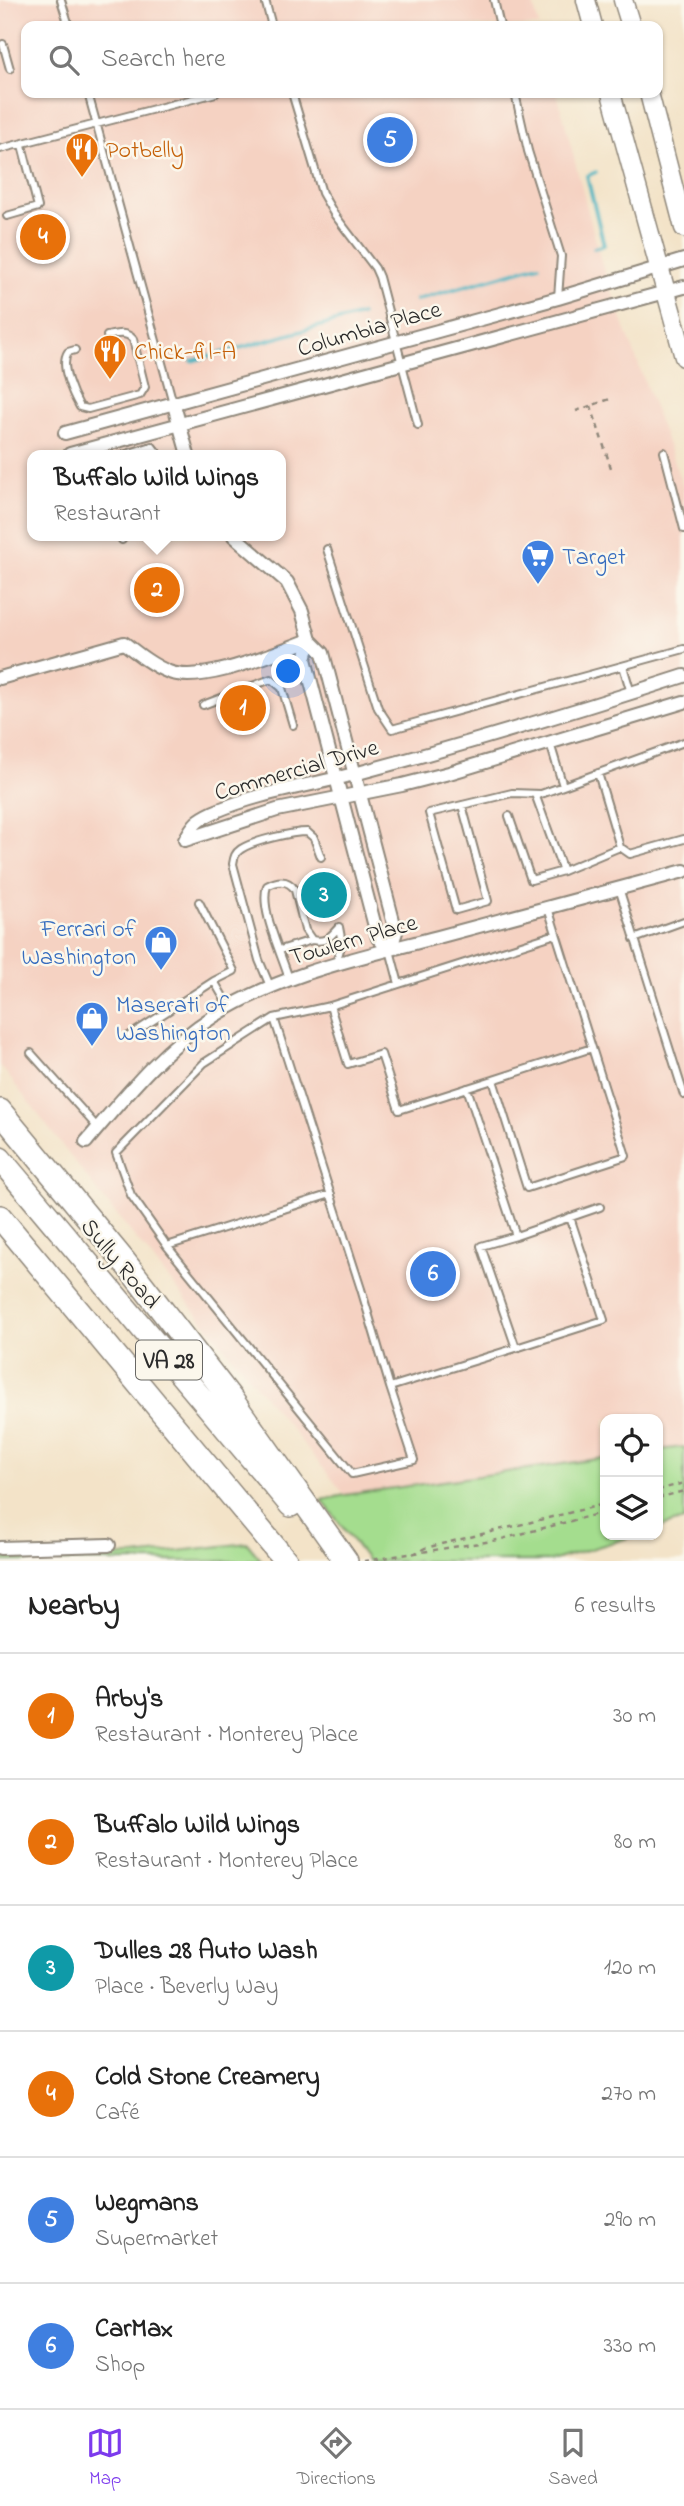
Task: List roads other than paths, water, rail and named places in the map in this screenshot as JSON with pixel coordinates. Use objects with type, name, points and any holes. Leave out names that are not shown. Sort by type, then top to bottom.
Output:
[{"type":"highway","points":[[0,1111],[123,1260],[224,1389],[346,1561]]},
{"type":"highway","name":"Sully Road","points":[[0,1159],[338,1561]]},
{"type":"highway","name":"VA 28","points":[[0,1217],[286,1561]]},
{"type":"main road","points":[[586,0],[592,21]]},
{"type":"main road","points":[[623,0],[629,21]]},
{"type":"main road","points":[[612,98],[684,357]]},
{"type":"main road","points":[[650,98],[684,228]]},
{"type":"street","name":"Columbia Place","points":[[65,433],[558,298],[684,260]]},
{"type":"street","name":"Columbia Place","points":[[85,450],[684,287]]},
{"type":"street","points":[[174,405],[187,450]]},
{"type":"street","points":[[240,541],[287,582],[302,611],[310,640],[323,653],[396,932],[390,950],[378,938],[305,659],[310,640]]},
{"type":"street","points":[[0,678],[124,643],[170,673],[199,676],[310,640]]},
{"type":"street","name":"Commercial Drive","points":[[684,676],[356,774],[267,794],[216,811],[195,822],[185,840],[277,810],[449,773],[684,702]]},
{"type":"street","name":"Towlern Place","points":[[86,1142],[158,1061],[183,1039],[229,1007],[270,986],[335,965],[684,871]]},
{"type":"street","points":[[0,1548],[109,1545]]},
{"type":"lane","points":[[61,0],[67,21]]},
{"type":"lane","points":[[265,0],[271,21]]},
{"type":"lane","points":[[494,0],[499,21]]},
{"type":"lane","points":[[3,44],[10,69]]},
{"type":"lane","points":[[89,98],[174,405]]},
{"type":"lane","points":[[0,149],[197,98]]},
{"type":"lane","points":[[294,98],[322,193],[334,214],[375,268],[418,425]]},
{"type":"lane","points":[[516,98],[528,151],[561,256],[558,298]]},
{"type":"lane","points":[[7,216],[38,207],[22,145]]},
{"type":"lane","points":[[75,351],[68,352],[64,363],[80,407],[88,410],[140,395],[145,387],[133,339],[123,333],[107,336]]},
{"type":"lane","points":[[139,450],[152,446],[155,450]]},
{"type":"lane","points":[[664,452],[684,529]]},
{"type":"lane","points":[[327,549],[378,708],[392,729],[684,649]]},
{"type":"lane","points":[[623,666],[631,693]]},
{"type":"lane","points":[[203,705],[271,679],[282,688],[293,725]]},
{"type":"lane","points":[[462,805],[488,901],[456,910],[429,813],[462,805],[512,793],[541,794],[684,742]]},
{"type":"lane","points":[[550,743],[563,786]]},
{"type":"lane","points":[[598,773],[621,847],[630,854],[684,839]]},
{"type":"lane","points":[[535,794],[564,871]]},
{"type":"lane","points":[[509,816],[531,880],[564,871],[621,847]]},
{"type":"lane","points":[[270,986],[259,960],[233,864],[234,858],[237,852],[250,845],[301,832],[307,832],[314,838],[321,857]]},
{"type":"lane","points":[[289,979],[264,895],[267,886],[284,881],[291,884],[305,930],[312,940]]},
{"type":"lane","points":[[619,888],[684,1095]]},
{"type":"lane","points":[[129,1036],[234,971],[199,902]]},
{"type":"lane","points":[[493,1080],[527,1188],[626,1156],[548,908]]},
{"type":"lane","points":[[634,939],[684,921]]},
{"type":"lane","points":[[280,950],[312,940],[321,942],[339,927],[342,943],[335,965]]},
{"type":"lane","points":[[274,1018],[414,1460],[352,1474],[167,1246],[131,1195],[116,1153],[204,1063],[274,1018],[330,1006],[556,934]]},
{"type":"lane","points":[[390,950],[399,984]]},
{"type":"lane","points":[[214,981],[229,1007]]},
{"type":"lane","points":[[330,1006],[348,1064],[381,1054],[399,1110],[592,1048]]},
{"type":"lane","points":[[31,1053],[98,1128]]},
{"type":"lane","points":[[467,1088],[516,1236]]},
{"type":"lane","points":[[167,1246],[331,1194]]},
{"type":"lane","points":[[516,1348],[481,1247],[600,1207]]},
{"type":"lane","points":[[390,1387],[604,1320],[570,1217]]},
{"type":"waterway","points":[[594,248],[604,245],[587,176],[596,172]]},
{"type":"waterway","points":[[416,300],[539,265]]},
{"type":"waterway","points":[[192,361],[361,315]]},
{"type":"place","name":"Wegmans","points":[[390,140]]},
{"type":"place","name":"Potbelly","points":[[82,179]]},
{"type":"place","name":"Cold Stone Creamery","points":[[43,237]]},
{"type":"place","name":"Chick-fil-A","points":[[110,381]]},
{"type":"place","name":"Target","points":[[538,586]]},
{"type":"place","name":"Buffalo Wild Wings","points":[[157,590]]},
{"type":"place","name":"Arby's","points":[[243,708]]},
{"type":"place","name":"Dulles 28 Auto Wash","points":[[324,895]]},
{"type":"place","name":"Ferrari of Washington","points":[[161,972]]},
{"type":"place","name":"Maserati of Washington","points":[[92,1048]]},
{"type":"place","name":"CarMax","points":[[433,1274]]}]
